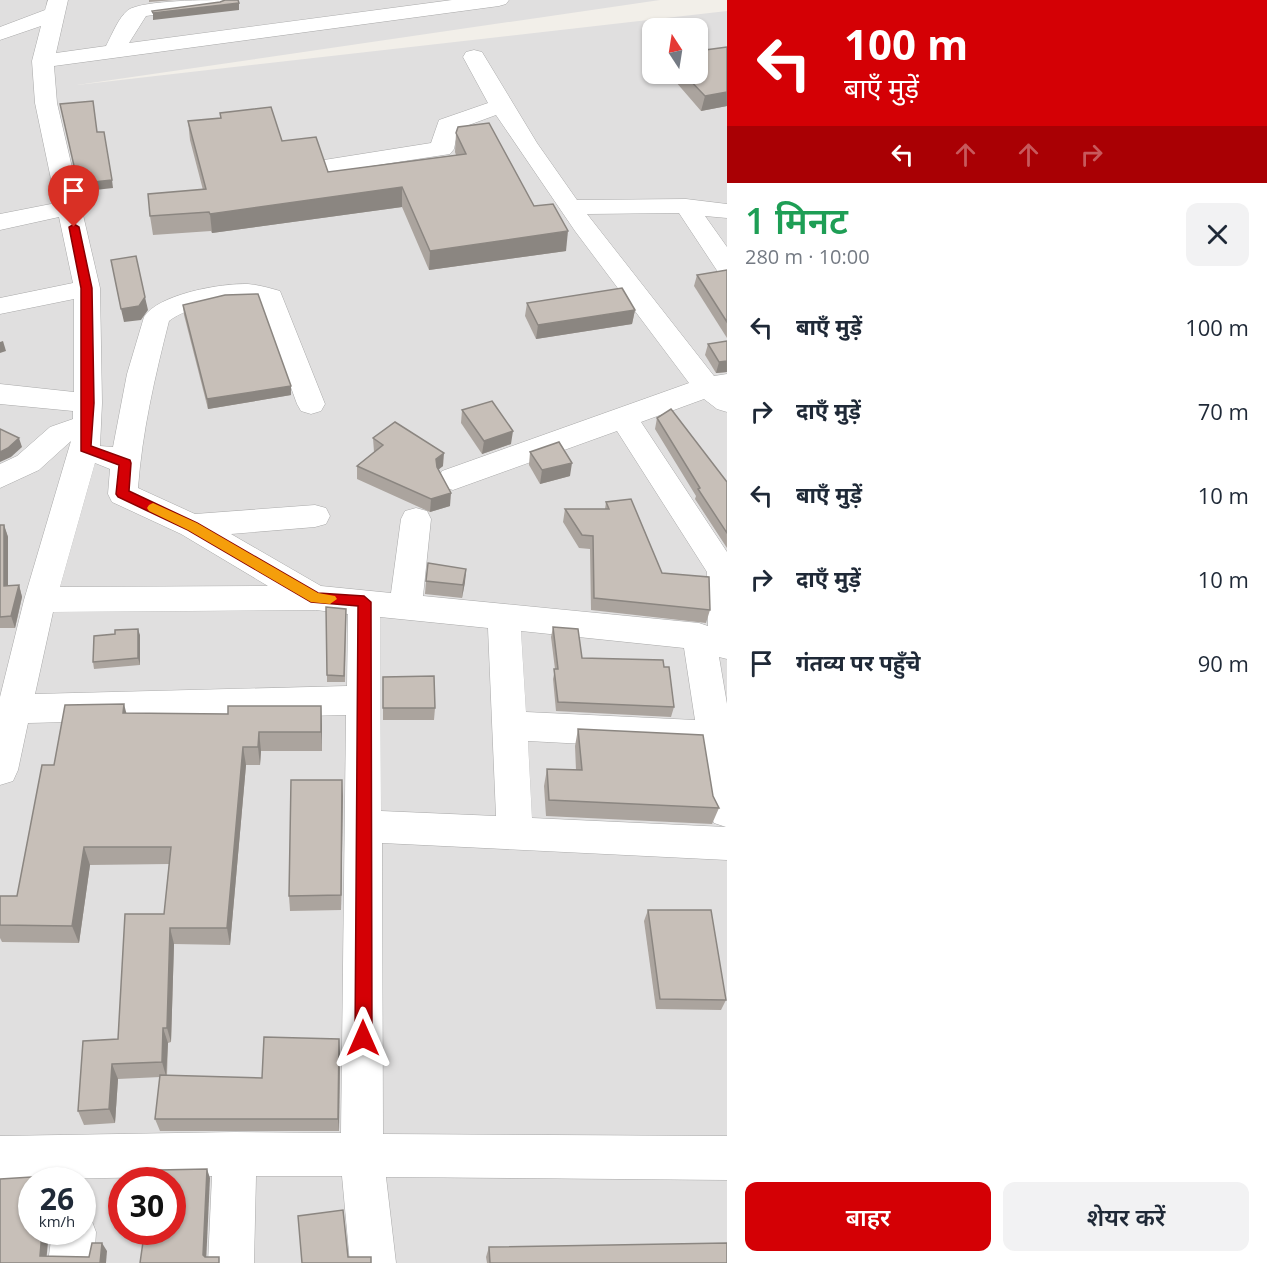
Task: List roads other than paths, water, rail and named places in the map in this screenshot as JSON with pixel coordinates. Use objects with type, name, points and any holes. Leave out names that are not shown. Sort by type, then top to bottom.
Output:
[{"type":"street","points":[[114,51],[134,15],[140,11],[220,0]]},
{"type":"street","points":[[43,61],[499,0]]},
{"type":"street","points":[[0,34],[55,7]]},
{"type":"street","points":[[1,759],[86,425],[87,288],[46,103],[43,61],[55,7]]},
{"type":"street","points":[[453,479],[624,419],[720,391],[572,207],[500,106],[474,57]]},
{"type":"street","points":[[332,165],[442,149],[447,125],[500,106]]},
{"type":"street","points":[[572,207],[686,206],[727,211]]},
{"type":"street","points":[[686,206],[727,266]]},
{"type":"street","points":[[0,212],[0,222],[70,207]]},
{"type":"street","points":[[0,306],[87,288]]},
{"type":"street","points":[[311,404],[270,297],[259,292],[242,292],[167,309],[158,317],[141,374],[125,463],[123,494],[192,526],[316,598]]},
{"type":"street","points":[[0,394],[86,425],[125,463]]},
{"type":"street","points":[[624,419],[725,571],[717,642],[713,736],[727,812]]},
{"type":"street","points":[[0,477],[28,463],[60,434],[86,425]]},
{"type":"street","points":[[192,526],[315,516]]},
{"type":"street","points":[[406,606],[416,519]]},
{"type":"street","points":[[40,600],[316,598],[406,606],[717,642]]},
{"type":"street","points":[[364,602],[365,826],[362,1155],[373,1263]]},
{"type":"street","points":[[504,617],[515,835]]},
{"type":"street","points":[[15,709],[365,700]]},
{"type":"street","points":[[510,726],[713,736]]},
{"type":"street","points":[[365,826],[727,844]]},
{"type":"street","points":[[231,1263],[235,1154]]},
{"type":"street","points":[[93,1167],[235,1154],[727,1158]]},
{"type":"street","points":[[0,1158],[74,1167]]},
{"type":"street","points":[[70,1263],[72,1245]]}]
